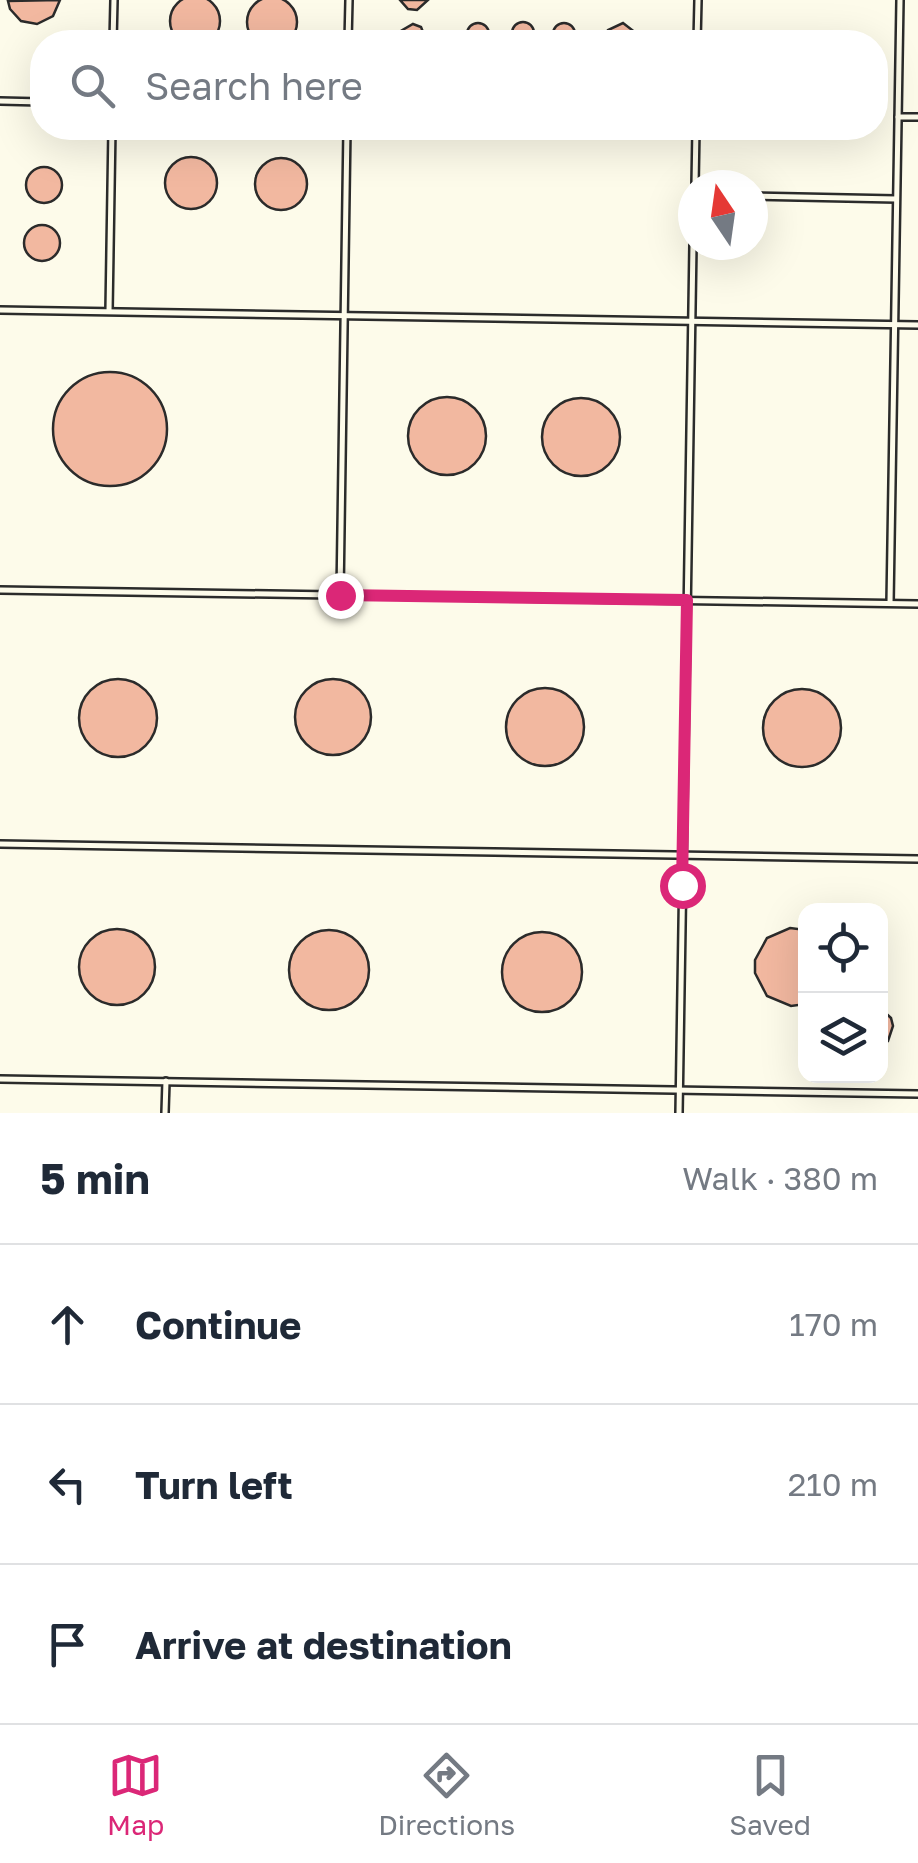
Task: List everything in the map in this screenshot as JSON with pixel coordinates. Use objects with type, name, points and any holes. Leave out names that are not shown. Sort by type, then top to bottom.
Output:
[{"type":"lane","points":[[113,30],[114,0]]},
{"type":"lane","points":[[348,0],[348,30]]},
{"type":"lane","points":[[697,30],[698,0]]},
{"type":"lane","points":[[890,603],[900,0]]},
{"type":"lane","points":[[0,101],[30,102]]},
{"type":"lane","points":[[898,117],[918,117]]},
{"type":"lane","points":[[109,312],[112,140]]},
{"type":"lane","points":[[340,595],[347,140]]},
{"type":"lane","points":[[695,170],[696,140]]},
{"type":"lane","points":[[768,196],[896,199]]},
{"type":"lane","points":[[678,1113],[694,260]]},
{"type":"lane","points":[[0,310],[918,325]]},
{"type":"lane","points":[[0,590],[918,604]]},
{"type":"lane","points":[[0,844],[918,859]]},
{"type":"lane","points":[[0,1079],[918,1094]]},
{"type":"lane","points":[[165,1113],[166,1080]]},
{"type":"building","points":[[185,-1],[205,-1],[218,12],[218,30],[172,30],[172,12]]},
{"type":"building","points":[[263,-1],[281,-1],[295,13],[295,30],[249,30],[249,13]]},
{"type":"building","points":[[60,0],[53,16],[37,24],[21,21],[8,1]]},
{"type":"building","points":[[400,0],[428,0],[417,10],[408,9]]},
{"type":"building","points":[[523,22],[533,30],[513,30]]},
{"type":"building","points":[[478,23],[488,30],[468,30]]},
{"type":"building","points":[[564,23],[574,30],[554,30]]},
{"type":"building","points":[[623,23],[632,30],[608,30]]},
{"type":"building","points":[[413,24],[422,30],[402,30]]},
{"type":"building","points":[[191,157],[209,165],[217,183],[209,201],[191,209],[173,201],[165,183],[173,165]]},
{"type":"building","points":[[281,158],[299,166],[307,184],[299,202],[281,210],[263,202],[255,184],[263,166]]},
{"type":"building","points":[[44,167],[57,172],[62,185],[57,198],[44,203],[31,198],[26,185],[31,172]]},
{"type":"building","points":[[42,225],[55,230],[60,243],[55,256],[42,261],[29,256],[24,243],[29,230]]},
{"type":"building","points":[[110,372],[132,377],[150,389],[162,407],[167,429],[162,451],[150,469],[132,481],[110,486],[88,481],[70,469],[58,451],[53,429],[58,407],[70,389],[88,377]]},
{"type":"building","points":[[447,397],[475,408],[486,436],[475,464],[447,475],[419,464],[408,436],[419,408]]},
{"type":"building","points":[[581,398],[609,409],[620,437],[609,465],[581,476],[553,465],[542,437],[553,409]]},
{"type":"building","points":[[118,679],[133,682],[145,691],[154,703],[154,733],[145,745],[133,754],[118,757],[103,754],[91,745],[82,733],[79,718],[82,703],[91,691],[103,682]]},
{"type":"building","points":[[333,679],[348,681],[360,690],[369,702],[369,732],[360,744],[348,753],[333,755],[318,753],[306,744],[297,732],[295,717],[297,702],[306,690],[318,681]]},
{"type":"building","points":[[545,688],[573,699],[584,727],[573,755],[545,766],[517,755],[506,727],[517,699]]},
{"type":"building","points":[[794,689],[810,689],[835,706],[841,728],[835,750],[824,761],[810,767],[794,767],[769,750],[763,736],[763,720],[780,695]]},
{"type":"building","points":[[790,928],[798,929],[798,1005],[767,996],[755,973],[755,960],[767,938]]},
{"type":"building","points":[[117,929],[132,931],[144,940],[153,952],[153,982],[144,994],[132,1003],[117,1005],[102,1003],[90,994],[81,982],[79,967],[81,952],[90,940],[102,931]]},
{"type":"building","points":[[329,930],[344,933],[357,942],[366,955],[366,985],[357,998],[344,1007],[329,1010],[314,1007],[301,998],[292,985],[289,970],[292,955],[301,942],[314,933]]},
{"type":"building","points":[[542,932],[557,935],[570,944],[579,957],[579,987],[570,1000],[557,1009],[542,1012],[527,1009],[514,1000],[505,987],[502,972],[505,957],[514,944],[527,935]]},
{"type":"building","points":[[888,1015],[893,1026],[888,1041]]},
{"type":"route","points":[[340,595],[687,600],[682,885]]}]
